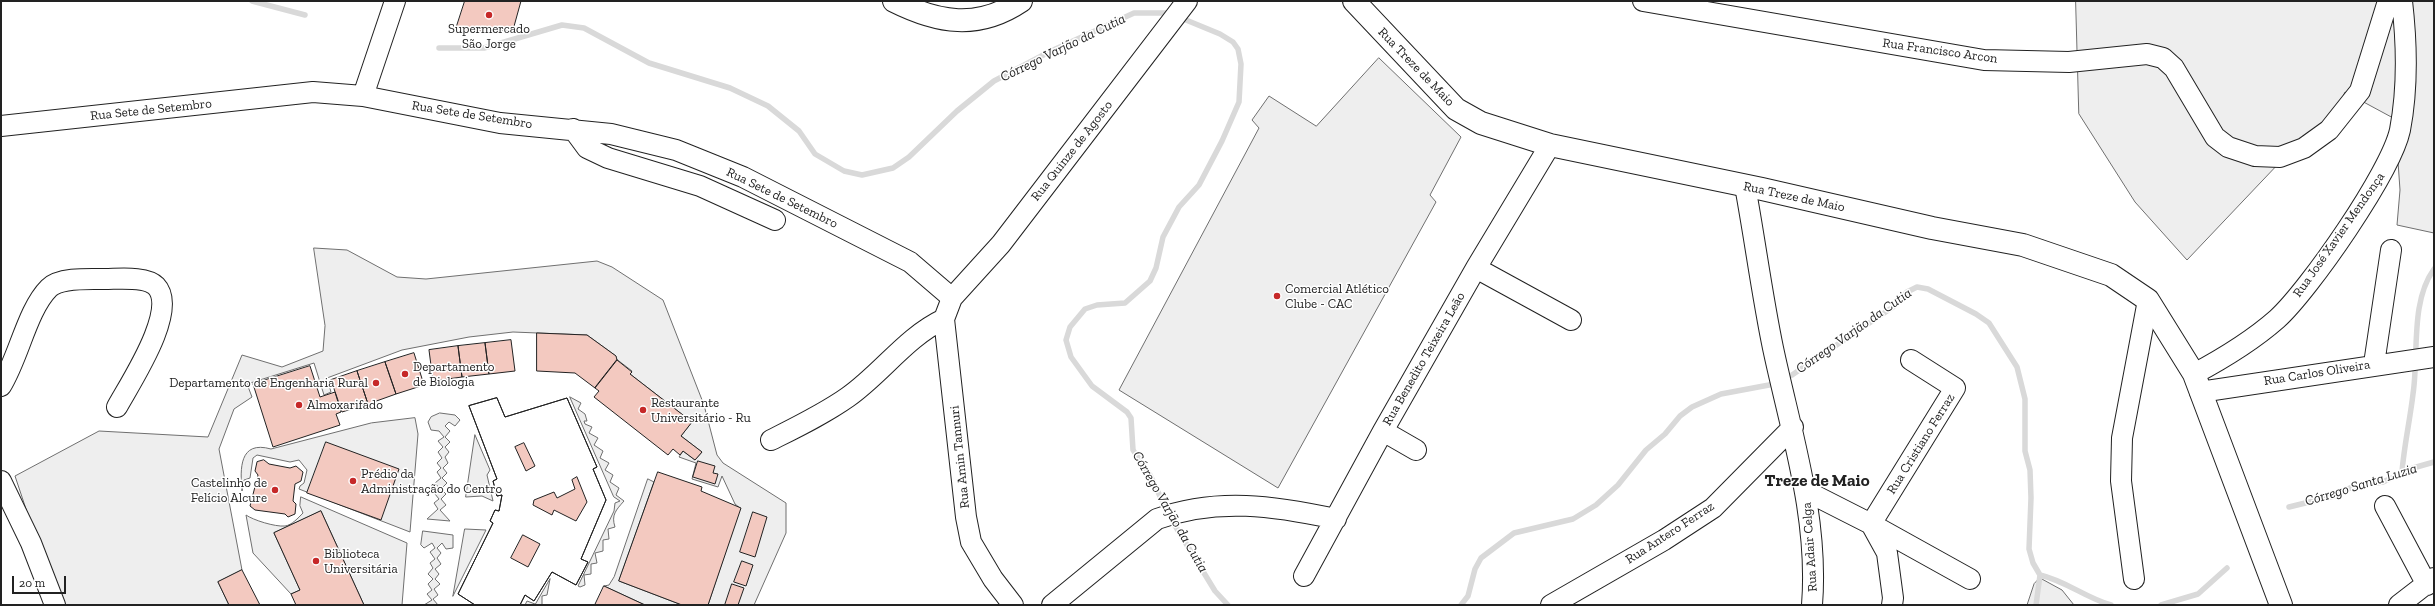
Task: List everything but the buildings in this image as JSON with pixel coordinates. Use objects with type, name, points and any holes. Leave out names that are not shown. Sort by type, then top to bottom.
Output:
[{"type":"highway","points":[[904,3],[928,16],[958,20],[992,16],[1006,12],[1021,1]]},
{"type":"highway","name":"Rua Treze de Maio","points":[[1354,1],[1456,109],[1481,124],[1550,146],[1745,186],[1932,228],[2023,245],[2111,276],[2148,300],[2200,393],[2281,605]]},
{"type":"street","points":[[363,96],[395,1]]},
{"type":"street","name":"Rua Francisco Arcon","points":[[1643,1],[1984,60],[2069,62],[2147,54],[2163,58],[2174,68],[2215,137],[2228,147],[2255,156],[2280,157],[2304,148],[2329,130],[2360,91],[2388,1]]},
{"type":"street","name":"Rua José Xavier Mendonça","points":[[2200,393],[2235,352],[2278,318],[2307,285],[2384,170],[2400,132],[2407,70],[2402,1]]},
{"type":"street","name":"Rua Quinze de Agosto","points":[[952,298],[1001,244],[1180,10]]},
{"type":"street","name":"Rua Sete de Setembro","points":[[1,126],[312,92],[363,96],[500,123],[573,129],[611,134],[676,150],[743,177],[910,262],[952,298]]},
{"type":"street","points":[[573,129],[587,148],[700,186],[776,220]]},
{"type":"street","name":"Rua Benedito Teixeira Leão","points":[[1304,576],[1383,431],[1476,268],[1550,146]]},
{"type":"street","name":"Rua Adair Celga","points":[[1745,186],[1778,366],[1793,427],[1806,491],[1814,580],[1812,605]]},
{"type":"street","points":[[2374,364],[2391,250]]},
{"type":"street","points":[[1476,268],[1571,320]]},
{"type":"street","points":[[1,386],[16,358],[39,302],[50,286],[70,280],[136,279],[155,285],[163,298],[160,324],[117,407]]},
{"type":"street","name":"Rua Amin Tannuri","points":[[952,298],[944,319],[966,517],[971,542],[993,579],[1013,605]]},
{"type":"street","points":[[2134,579],[2121,481],[2122,438],[2148,300]]},
{"type":"street","points":[[771,440],[812,419],[849,397],[910,342],[930,326],[944,319]]},
{"type":"street","name":"Rua Carlos Oliveira","points":[[2200,393],[2374,364],[2422,358]]},
{"type":"street","name":"Rua Cristiano Ferraz","points":[[1871,524],[1955,388],[1911,360]]},
{"type":"street","name":"Rua Antero Ferraz","points":[[1551,605],[1664,540],[1713,508],[1793,427]]},
{"type":"street","points":[[1383,431],[1416,450]]},
{"type":"street","points":[[1,480],[31,543],[55,605]]},
{"type":"street","points":[[1806,491],[1871,524],[1970,579]]},
{"type":"street","points":[[1052,605],[1157,519],[1174,512],[1250,504],[1283,507],[1336,519]]},
{"type":"street","points":[[2385,506],[2430,582],[2400,605]]},
{"type":"street","points":[[1871,524],[1887,553],[1893,598],[1892,605]]},
{"type":"shaded area","points":[[2076,1],[2434,1],[2434,233],[2397,225],[2400,190],[2395,119],[2345,92],[2332,121],[2281,161],[2187,260],[2135,202],[2079,114]]},
{"type":"shaded area","name":"Comercial Atlético Clube - CAC","points":[[1379,58],[1461,137],[1430,195],[1436,202],[1278,488],[1119,390],[1259,128],[1252,120],[1269,96],[1316,126]]},
{"type":"shaded area","points":[[314,248],[347,250],[397,277],[426,279],[597,261],[612,267],[663,300],[704,405],[717,455],[723,463],[786,503],[786,533],[754,605],[708,605],[740,508],[735,504],[722,476],[718,487],[692,479],[696,463],[679,457],[683,451],[695,460],[702,452],[681,436],[692,422],[630,374],[632,371],[615,358],[616,356],[587,335],[513,332],[469,337],[402,350],[327,378],[331,392],[324,395],[314,363],[247,384],[252,397],[234,409],[219,449],[242,570],[218,582],[229,605],[58,605],[15,476],[99,431],[208,437],[242,355],[282,367],[323,351],[325,326]]},
{"type":"shaded area","points":[[570,397],[581,403],[578,409],[585,414],[587,421],[584,421],[585,424],[592,427],[589,433],[598,438],[594,445],[603,451],[600,458],[609,463],[605,470],[613,475],[610,482],[619,488],[616,495],[624,501],[615,513],[615,527],[608,529],[609,539],[603,540],[603,551],[595,553],[597,563],[591,564],[591,574],[584,575],[585,585],[580,587],[578,586],[614,511],[615,503],[620,501],[614,497]]},
{"type":"shaded area","points":[[440,413],[455,415],[460,420],[455,426],[449,422],[445,426],[450,431],[445,437],[450,442],[445,447],[449,452],[445,457],[448,463],[443,468],[447,473],[442,478],[447,483],[441,489],[446,494],[441,499],[446,505],[440,510],[450,521],[427,519],[438,509],[434,503],[439,499],[435,494],[440,489],[435,483],[441,478],[437,472],[441,468],[437,463],[442,458],[438,452],[443,447],[438,441],[444,437],[439,431],[431,430],[428,422],[431,417]]},
{"type":"shaded area","points":[[415,418],[418,434],[410,532],[299,489],[304,483],[307,470],[299,460],[290,462],[257,455],[253,458],[250,478],[244,480],[242,491],[241,474],[244,458],[247,453],[253,449],[260,447],[271,449],[371,423]]},
{"type":"shaded area","points":[[475,435],[490,470],[487,475],[493,501],[482,496],[466,497]]},
{"type":"shaded area","points":[[648,479],[654,482],[619,581],[682,605],[645,605],[604,586],[609,585],[614,577]]},
{"type":"shaded area","points":[[301,497],[407,543],[402,605],[364,605],[321,511],[274,533],[300,590],[291,594],[253,553],[246,515],[264,523],[285,526],[295,521],[303,513],[300,506]]},
{"type":"shaded area","points":[[465,529],[486,530],[453,596]]},
{"type":"shaded area","points":[[423,531],[453,535],[453,548],[446,549],[442,543],[437,548],[441,553],[437,558],[441,564],[435,569],[439,574],[435,579],[440,584],[434,589],[438,595],[433,599],[438,605],[424,605],[432,600],[427,594],[432,590],[428,584],[433,579],[428,574],[433,568],[430,563],[435,559],[430,552],[435,548],[432,543],[424,548],[421,545]]},
{"type":"shaded area","points":[[2040,578],[2062,590],[2074,605],[2027,605],[2034,584]]},
{"type":"shaded area","points":[[550,579],[547,595],[542,596],[542,605],[525,605],[527,601],[535,604]]},
{"type":"waterway","name":"Córrego Varjão da Cutia","points":[[252,1],[305,15]]},
{"type":"waterway","name":"Córrego Varjão da Cutia","points":[[439,48],[484,48],[562,25],[584,28],[649,63],[730,88],[768,106],[799,131],[815,154],[844,171],[862,175],[893,168],[909,157],[957,111],[994,81],[1049,52],[1134,13],[1169,13],[1220,34],[1233,42],[1238,49],[1241,64],[1239,102],[1222,141],[1199,185],[1179,207],[1163,237],[1156,268],[1150,281],[1125,303],[1097,305],[1085,309],[1070,327],[1066,340],[1071,357],[1092,386],[1127,412],[1131,418],[1133,450],[1150,475],[1167,511]]},
{"type":"waterway","points":[[2402,472],[2415,379],[2418,313],[2426,282],[2434,269]]},
{"type":"waterway","name":"Córrego Varjão da Cutia","points":[[1461,605],[1468,596],[1475,569],[1481,558],[1514,533],[1573,519],[1596,505],[1618,485],[1646,450],[1665,434],[1680,416],[1692,407],[1721,394],[1769,385],[1792,375],[1893,307],[1907,292],[1917,287],[1928,289],[1976,314],[1989,323],[2017,367],[2025,399],[2025,451],[2030,470],[2031,498],[2029,549],[2033,563],[2040,575],[2036,605]]},
{"type":"waterway","name":"Córrego Santa Luzia","points":[[2289,507],[2334,496],[2354,486],[2383,482],[2413,468],[2434,462]]},
{"type":"waterway","name":"Córrego Varjão da Cutia","points":[[1171,519],[1215,591],[1228,605]]},
{"type":"waterway","name":"Córrego Santa Luzia","points":[[2161,605],[2198,594],[2227,568]]},
{"type":"waterway","name":"Córrego Santa Luzia","points":[[2040,575],[2059,581],[2111,605]]},
{"type":"place","name":"Supermercado São Jorge","points":[[489,15]]},
{"type":"place","name":"Comercial Atlético Clube - CAC","points":[[1277,296]]},
{"type":"place","name":"Departamento de Biologia","points":[[405,374]]},
{"type":"place","name":"Departamento de Engenharia Rural","points":[[376,383]]},
{"type":"place","name":"Almoxarifado","points":[[299,405]]},
{"type":"place","name":"Restaurante Universitário - Ru","points":[[643,410]]},
{"type":"place","name":"Prédio da Administração do Centro","points":[[353,481]]},
{"type":"place","name":"Castelinho de Felício Alcure","points":[[275,490]]},
{"type":"place","name":"Biblioteca Universitária","points":[[316,561]]},
{"type":"district","name":"Treze de Maio","points":[[1817,481]]}]
